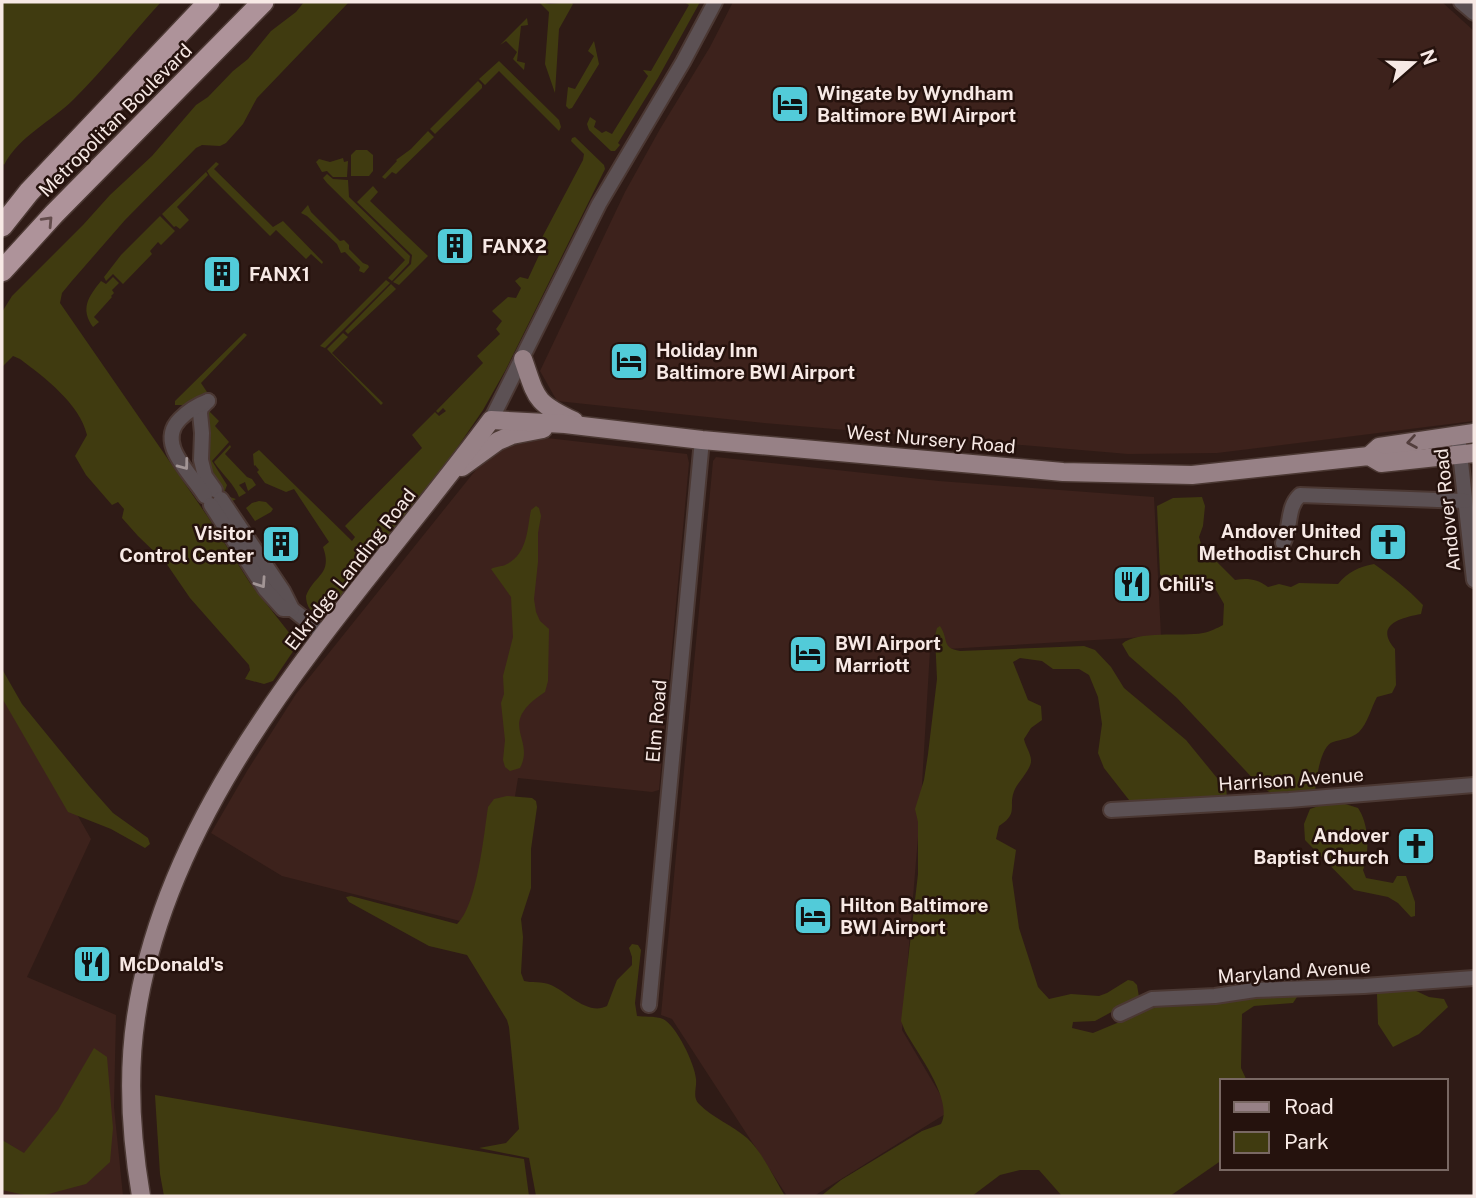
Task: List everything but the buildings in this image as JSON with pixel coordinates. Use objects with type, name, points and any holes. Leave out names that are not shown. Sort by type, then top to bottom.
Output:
[{"type":"highway","name":"Metropolitan Boulevard","points":[[2,271],[54,214],[263,2]]},
{"type":"highway","points":[[116,152],[281,2]]},
{"type":"highway","name":"Metropolitan Boulevard","points":[[2,226],[29,192],[207,4]]},
{"type":"main road","points":[[523,359],[537,398],[545,407],[574,424]]},
{"type":"main road","name":"West Nursery Road","points":[[491,420],[574,424],[702,440],[1063,472],[1149,474],[1222,473],[1369,456],[1379,447],[1466,434]]},
{"type":"main road","name":"Elkridge Landing Road","points":[[141,1196],[134,1156],[130,1105],[137,1009],[158,924],[176,878],[216,795],[258,726],[491,420]]},
{"type":"main road","points":[[448,478],[498,441],[512,435],[574,424]]},
{"type":"main road","name":"West Nursery Road","points":[[1369,456],[1381,463],[1467,454]]},
{"type":"street","name":"Elkridge Landing Road","points":[[491,420],[605,193],[679,69],[715,2]]},
{"type":"street","points":[[1461,2],[1474,13]]},
{"type":"street","points":[[213,497],[201,460],[200,414],[201,408],[208,401],[195,407],[175,424],[170,440],[173,450],[213,497],[283,591],[292,609],[325,635]]},
{"type":"street","name":"Andover Road","points":[[1466,434],[1465,501],[1474,580]]},
{"type":"street","name":"Elm Road","points":[[649,1005],[702,440]]},
{"type":"street","points":[[1283,543],[1289,532],[1293,502],[1300,495],[1465,501]]},
{"type":"street","name":"Harrison Avenue","points":[[1111,810],[1474,785]]},
{"type":"street","name":"Maryland Avenue","points":[[1120,1014],[1152,999],[1215,996],[1255,990],[1474,978]]},
{"type":"shaded area","points":[[733,2],[1442,2],[1474,31],[1474,421],[1217,453],[1128,454],[764,423],[557,401],[540,371],[625,192],[710,47]]},
{"type":"shaded area","points":[[547,438],[687,454],[689,463],[659,790],[652,792],[518,778],[494,923],[476,925],[282,876],[211,833],[296,694],[487,456],[506,447]]},
{"type":"shaded area","points":[[716,457],[939,481],[1154,497],[1161,636],[930,650],[921,801],[902,1030],[950,1111],[814,1196],[787,1196],[672,1019],[661,1015],[713,461]]},
{"type":"shaded area","points":[[2,683],[91,839],[27,977],[116,1015],[114,1107],[123,1196],[2,1196]]},
{"type":"green space","points":[[2,2],[161,2],[85,87],[18,145],[4,165],[2,162]]},
{"type":"green space","points":[[304,2],[349,2],[257,98],[243,124],[226,143],[196,148],[125,220],[62,293],[60,303],[208,517],[250,583],[298,644],[273,681],[264,684],[245,679],[250,670],[249,665],[190,598],[166,563],[122,518],[124,509],[118,502],[112,505],[86,475],[75,456],[87,435],[69,402],[20,359],[13,356],[2,367],[2,312],[12,296],[110,195],[152,156],[196,105],[248,59],[271,31],[296,12]]},
{"type":"green space","points":[[539,2],[573,4],[559,29],[555,93],[545,64],[549,12]]},
{"type":"green space","points":[[684,2],[700,2],[618,143],[620,145],[615,151],[611,151],[589,130],[587,124],[590,117],[596,121],[594,127],[602,133],[606,131],[612,134],[648,76],[643,70],[651,71],[689,5]]},
{"type":"green space","points":[[527,18],[528,25],[521,26],[517,61],[525,63],[524,70],[513,59],[517,52],[506,41],[500,45]]},
{"type":"green space","points":[[594,41],[599,64],[569,109],[566,106],[568,87],[575,89],[594,56],[588,51]]},
{"type":"green space","points":[[499,61],[559,120],[559,131],[499,71],[485,85],[479,79]]},
{"type":"green space","points":[[478,81],[482,88],[435,134],[430,129]]},
{"type":"green space","points":[[428,131],[434,137],[396,174],[392,172],[385,179],[382,177],[396,160]]},
{"type":"green space","points":[[575,137],[605,169],[505,371],[483,410],[446,464],[329,612],[321,616],[314,613],[308,606],[306,596],[324,569],[326,564],[323,547],[329,542],[294,489],[286,492],[265,483],[254,466],[253,454],[259,450],[352,541],[355,537],[345,526],[422,448],[412,435],[435,412],[439,416],[446,411],[443,408],[438,413],[436,411],[483,363],[477,356],[500,334],[496,329],[502,321],[492,311],[508,297],[516,298],[521,288],[515,281],[520,277],[528,279],[541,251],[536,249],[583,160],[584,154],[571,141]]},
{"type":"green space","points":[[356,150],[367,150],[373,155],[373,171],[369,176],[351,176],[351,155]]},
{"type":"green space","points":[[343,158],[344,162],[348,161],[347,177],[333,177],[327,171],[322,172],[316,162],[319,159],[330,162]]},
{"type":"green space","points":[[216,162],[219,164],[214,169],[273,227],[283,221],[322,264],[311,254],[306,259],[276,230],[270,236],[210,176],[207,171]]},
{"type":"green space","points":[[206,172],[208,175],[177,207],[189,220],[180,229],[174,227],[162,214]]},
{"type":"green space","points":[[327,174],[333,179],[348,180],[349,197],[410,256],[409,263],[392,281],[388,278],[405,260],[327,183],[323,178]]},
{"type":"green space","points":[[373,186],[378,192],[370,201],[428,256],[399,285],[393,282],[411,264],[412,255],[357,202]]},
{"type":"green space","points":[[308,205],[311,212],[340,241],[344,240],[349,249],[368,265],[364,273],[359,271],[360,267],[345,252],[341,253],[337,244],[301,213]]},
{"type":"green space","points":[[160,216],[175,231],[161,245],[158,242],[150,251],[152,254],[123,284],[113,274],[106,281],[104,277],[121,255]]},
{"type":"green space","points":[[113,277],[119,283],[112,290],[112,297],[94,317],[99,322],[93,327],[86,309],[89,298],[101,281],[106,284]]},
{"type":"green space","points":[[386,280],[390,283],[325,348],[320,346]]},
{"type":"green space","points":[[391,284],[396,289],[348,334],[345,331]]},
{"type":"green space","points":[[244,333],[247,335],[201,383],[207,392],[189,405],[175,405],[175,401]]},
{"type":"green space","points":[[343,333],[348,337],[332,353],[383,403],[381,405],[327,349]]},
{"type":"green space","points":[[206,408],[219,421],[215,426],[229,442],[212,461],[227,485],[224,493],[236,499],[229,503],[216,487],[205,460],[210,428],[204,412]]},
{"type":"green space","points":[[230,445],[225,454],[256,485],[248,491],[245,482],[239,485],[246,493],[239,497],[214,462]]},
{"type":"green space","points":[[1202,497],[1205,506],[1199,537],[1202,547],[1235,580],[1252,580],[1268,587],[1279,584],[1291,587],[1299,583],[1338,584],[1354,571],[1374,564],[1423,605],[1421,614],[1405,618],[1388,628],[1389,641],[1395,649],[1396,685],[1392,693],[1377,697],[1359,732],[1333,742],[1325,750],[1315,793],[1274,795],[1260,786],[1177,698],[1129,656],[1122,644],[1149,635],[1203,633],[1223,625],[1224,604],[1216,590],[1198,587],[1183,591],[1167,584],[1160,574],[1157,506],[1173,498]]},
{"type":"green space","points":[[259,501],[266,502],[273,509],[255,521],[246,508]]},
{"type":"green space","points":[[536,506],[541,516],[534,599],[540,621],[549,629],[548,681],[545,692],[522,713],[519,722],[524,757],[520,768],[510,771],[503,760],[505,740],[501,703],[504,694],[503,676],[513,637],[511,597],[491,569],[507,564],[519,554],[525,540],[531,510]]},
{"type":"green space","points":[[940,626],[950,648],[960,651],[1084,646],[1095,650],[1111,667],[1124,688],[1186,740],[1226,789],[1227,796],[1142,804],[1129,800],[1104,768],[1098,753],[1102,724],[1098,697],[1089,675],[1079,669],[1053,669],[1042,661],[1020,658],[1013,662],[1028,700],[1041,706],[1042,720],[1031,728],[1024,739],[1031,763],[1015,789],[1011,813],[999,826],[996,839],[1016,850],[1012,878],[1019,928],[1038,987],[1049,999],[1071,994],[1099,996],[1128,980],[1137,985],[1139,997],[1095,1021],[1073,1022],[1072,1028],[1093,1033],[1160,1005],[1294,993],[1297,997],[1293,1003],[1254,1006],[1242,1014],[1241,1068],[1246,1079],[1220,1079],[1220,1161],[1170,1196],[1062,1196],[1039,1170],[1020,1170],[1000,1175],[972,1196],[821,1196],[841,1180],[922,1131],[941,1124],[944,1114],[943,1102],[932,1077],[901,1021],[918,874],[918,822],[915,809],[928,754],[937,679],[937,628]]},
{"type":"green space","points":[[2,669],[22,704],[89,786],[113,813],[148,838],[150,844],[145,848],[111,829],[68,812],[2,698]]},
{"type":"green space","points":[[507,796],[532,798],[537,807],[531,849],[531,888],[521,919],[521,973],[524,981],[551,985],[585,1006],[607,1006],[617,980],[632,965],[629,948],[632,944],[638,945],[641,950],[635,1003],[637,1016],[663,1019],[674,1029],[692,1064],[697,1101],[753,1144],[785,1196],[536,1196],[529,1158],[479,1148],[506,1143],[519,1129],[507,1020],[467,955],[429,946],[349,902],[346,897],[351,896],[457,924],[464,915],[475,886],[488,807],[494,799]]},
{"type":"green space","points":[[1327,803],[1342,803],[1358,808],[1367,839],[1363,870],[1366,878],[1393,883],[1397,876],[1406,876],[1415,902],[1415,916],[1411,917],[1388,897],[1354,890],[1305,840],[1304,824],[1310,809]]},
{"type":"green space","points":[[1412,989],[1429,997],[1444,999],[1448,1007],[1419,1034],[1393,1047],[1378,1024],[1377,994],[1384,990]]},
{"type":"green space","points":[[94,1048],[107,1057],[113,1128],[110,1162],[86,1184],[41,1196],[2,1190],[2,1140],[24,1153],[58,1110]]},
{"type":"green space","points":[[155,1095],[524,1159],[529,1196],[164,1196]]},
{"type":"place","name":"Wingate by Wyndham Baltimore BWI Airport","points":[[790,104]]},
{"type":"place","name":"FANX2","points":[[455,246]]},
{"type":"place","name":"FANX1","points":[[222,274]]},
{"type":"place","name":"Holiday Inn Baltimore BWI Airport","points":[[629,361]]},
{"type":"place","name":"Andover United Methodist Church","points":[[1388,542]]},
{"type":"place","name":"Visitor Control Center","points":[[281,544]]},
{"type":"place","name":"Chili's","points":[[1132,584]]},
{"type":"place","name":"BWI Airport Marriott","points":[[808,654]]},
{"type":"place","name":"Andover Baptist Church","points":[[1416,846]]},
{"type":"place","name":"Hilton Baltimore BWI Airport","points":[[813,916]]},
{"type":"place","name":"McDonald's","points":[[92,964]]}]
